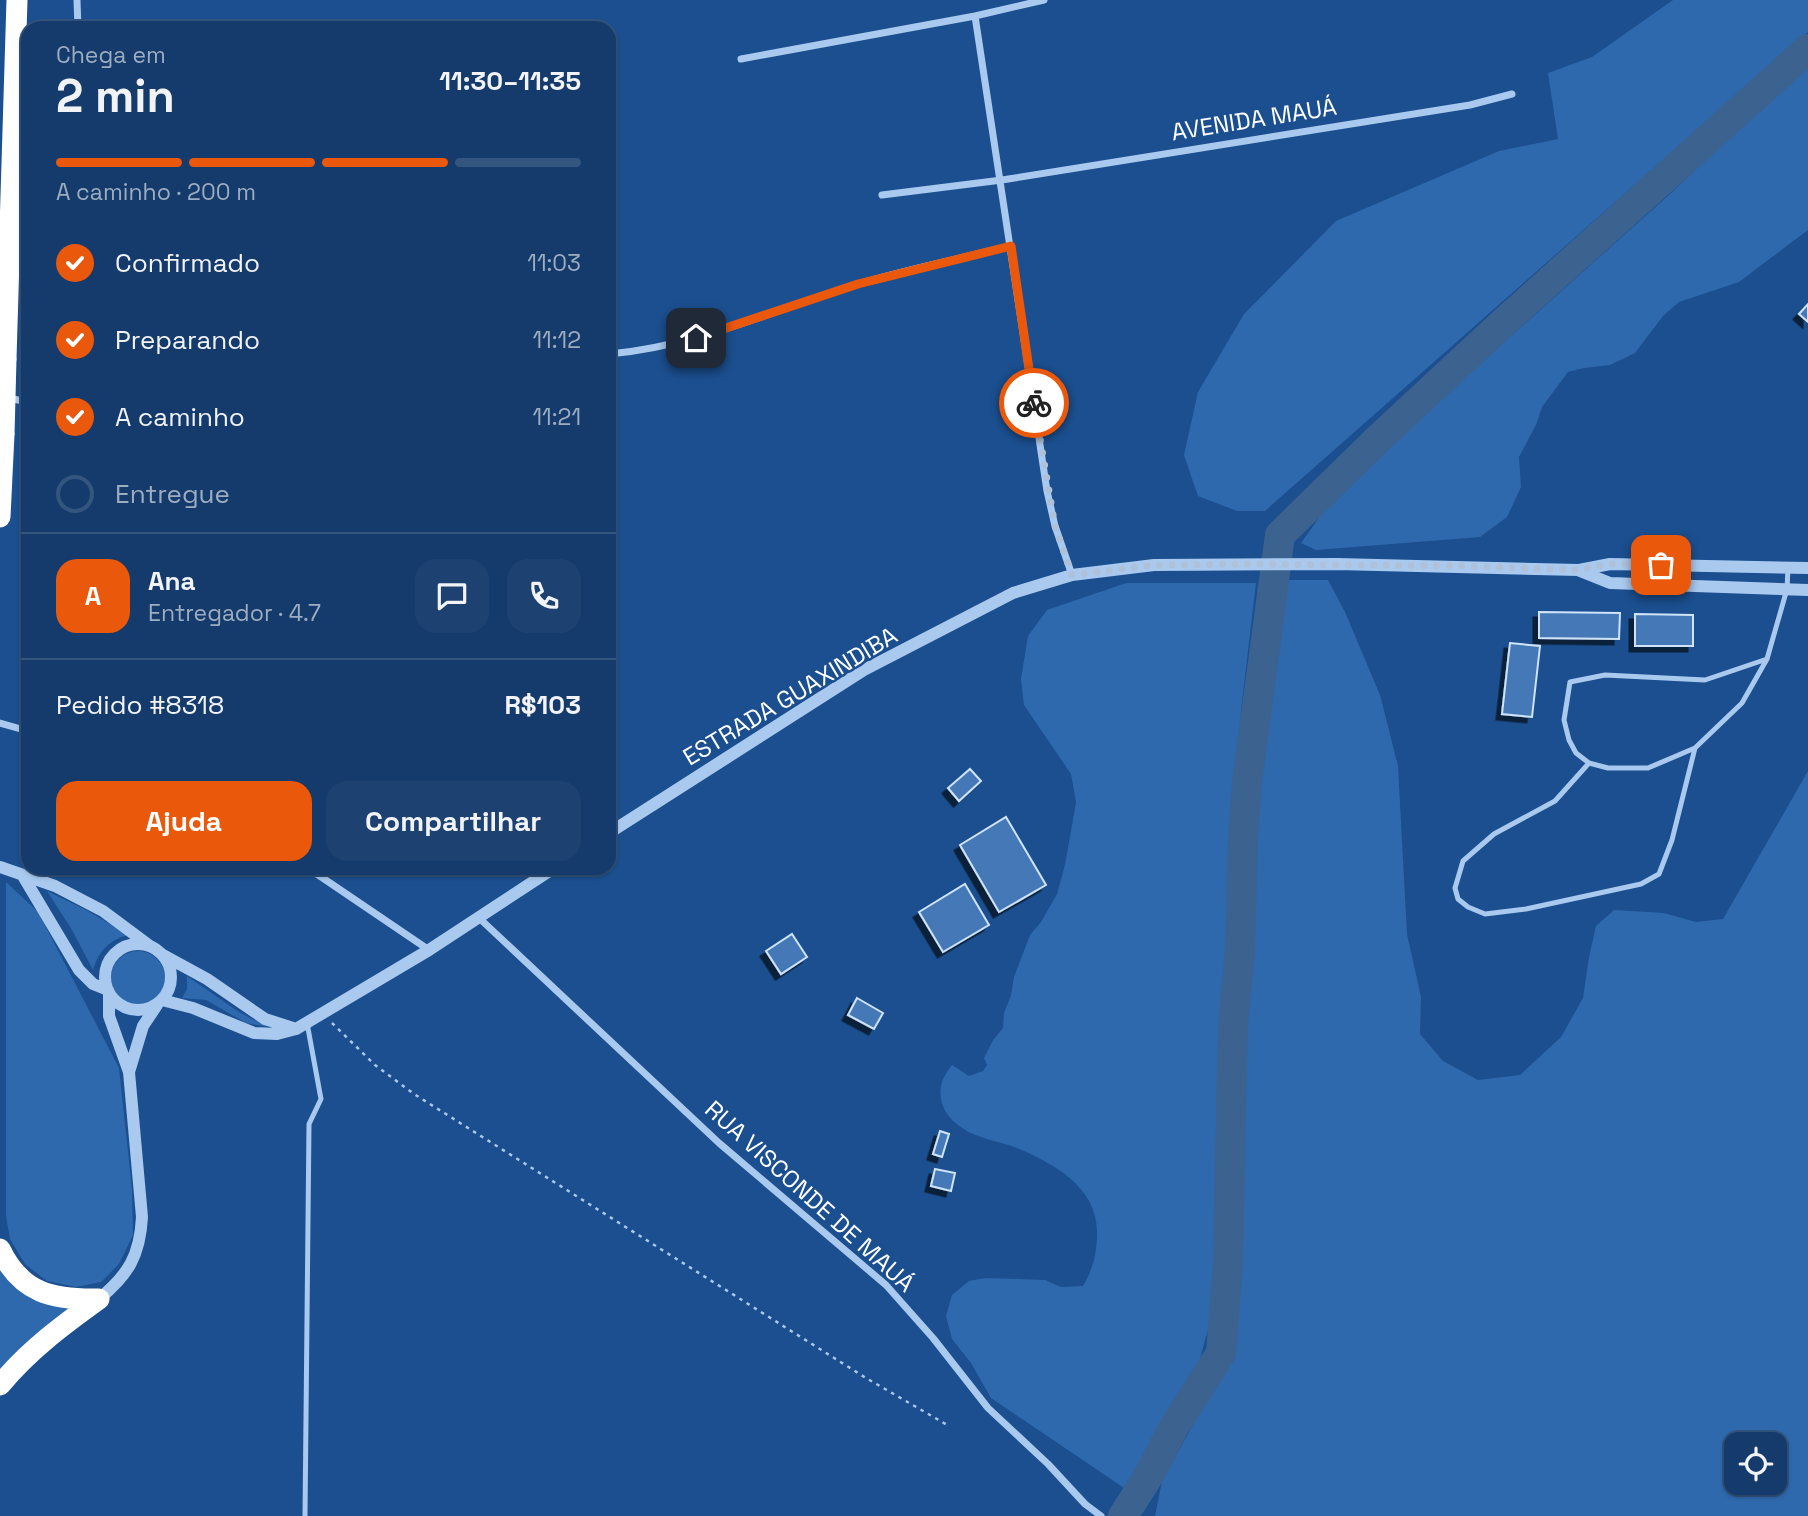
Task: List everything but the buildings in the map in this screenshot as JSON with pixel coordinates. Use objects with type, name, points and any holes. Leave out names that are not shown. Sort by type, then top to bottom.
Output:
[{"type":"highway","points":[[0,517],[18,0]]},
{"type":"highway","points":[[0,1248],[15,1271],[32,1287],[47,1295],[70,1300],[99,1299]]},
{"type":"highway","points":[[0,1385],[40,1343],[99,1299]]},
{"type":"street","points":[[77,0],[78,21]]},
{"type":"street","points":[[741,59],[975,16],[1044,0]]},
{"type":"street","points":[[975,16],[1048,491],[1055,526],[1072,575]]},
{"type":"street","name":"AVENIDA MAUÁ","points":[[882,195],[1002,180],[1470,105],[1512,94]]},
{"type":"street","points":[[616,354],[696,338],[858,284],[1011,246]]},
{"type":"street","points":[[0,396],[21,400]]},
{"type":"street","name":"ESTRADA GUAXINDIBA","points":[[616,829],[863,670],[1013,593],[1072,575],[1154,565],[1251,564],[1579,570],[1609,564],[1808,568]]},
{"type":"street","name":"ESTRADA GUAXINDIBA","points":[[1579,570],[1610,583],[1808,590]]},
{"type":"street","points":[[0,723],[21,729]]},
{"type":"street","points":[[0,867],[55,886],[103,911],[157,951],[207,979],[265,1020],[302,1026]]},
{"type":"street","points":[[318,875],[429,950]]},
{"type":"street","points":[[23,876],[79,970],[93,984],[109,992],[118,1004],[138,1010],[160,1002],[192,1008],[254,1033],[277,1034],[302,1026],[323,1014],[429,950],[543,875]]},
{"type":"street","name":"RUA VISCONDE DE MAUÁ","points":[[478,917],[719,1143],[886,1285],[933,1338],[988,1408],[1101,1516]]},
{"type":"street","points":[[99,1299],[120,1282],[130,1266],[141,1234],[142,1203],[129,1072],[108,1016],[106,971],[116,954],[133,945],[157,951],[171,974],[170,985],[143,1026],[129,1072]]},
{"type":"lane","points":[[1767,659],[1705,680],[1605,675],[1570,682],[1564,720],[1569,740],[1576,753],[1590,763],[1608,768],[1648,768],[1695,748],[1742,703],[1767,659],[1787,589],[1788,568]]},
{"type":"lane","points":[[1590,763],[1555,801],[1494,834],[1462,861],[1455,888],[1458,899],[1468,907],[1485,914],[1526,909],[1641,884],[1659,874],[1672,840],[1695,748]]},
{"type":"lane","points":[[302,1026],[321,1099],[309,1124],[305,1516]]},
{"type":"path","points":[[323,1014],[394,1081],[866,1378],[948,1426]]},
{"type":"shaded area","points":[[1673,0],[1808,0],[1808,32],[1265,511],[1237,511],[1198,496],[1184,455],[1198,392],[1244,314],[1336,221],[1499,151],[1558,139],[1548,73],[1592,57]]},
{"type":"shaded area","points":[[1808,63],[1808,230],[1739,282],[1679,302],[1663,316],[1635,353],[1610,365],[1568,372],[1542,407],[1519,457],[1521,487],[1507,517],[1480,537],[1316,550],[1301,543],[1318,519],[1324,503],[1670,194]]},
{"type":"shaded area","points":[[1287,580],[1328,580],[1345,612],[1380,695],[1398,766],[1407,934],[1421,997],[1420,1034],[1443,1061],[1478,1080],[1520,1075],[1561,1037],[1583,998],[1596,926],[1614,910],[1664,913],[1696,922],[1723,919],[1808,771],[1808,1516],[1155,1516],[1162,1481],[1218,1379],[1231,1299],[1243,1031],[1263,760]]},
{"type":"shaded area","points":[[1126,583],[1256,583],[1241,711],[1225,963],[1213,1311],[1195,1377],[1124,1488],[991,1398],[971,1363],[952,1339],[946,1316],[952,1295],[969,1281],[985,1278],[1045,1280],[1061,1287],[1083,1286],[1094,1259],[1097,1231],[1095,1215],[1089,1201],[1070,1179],[1031,1154],[962,1128],[943,1107],[940,1090],[952,1065],[969,1076],[983,1071],[987,1065],[984,1058],[1003,1028],[1004,1013],[1014,977],[1030,935],[1057,894],[1065,865],[1076,802],[1071,774],[1024,705],[1021,679],[1028,636],[1047,610]]},
{"type":"shaded area","points":[[6,882],[38,912],[119,1068],[132,1189],[133,1235],[119,1264],[101,1282],[76,1287],[47,1281],[25,1264],[10,1239],[6,1216]]},
{"type":"shaded area","points":[[47,891],[129,935],[116,939],[106,947],[93,970]]},
{"type":"shaded area","points":[[138,951],[157,959],[165,978],[157,997],[138,1005],[119,997],[111,978],[119,959]]},
{"type":"shaded area","points":[[187,976],[239,1012],[268,1027],[246,1023],[206,1000],[182,998],[187,989]]},
{"type":"shaded area","points":[[0,1264],[79,1305],[0,1373]]},
{"type":"waterway","points":[[1123,1516],[1148,1477],[1174,1427],[1221,1353],[1228,1261],[1233,1024],[1240,951],[1243,834],[1248,774],[1280,535],[1503,323],[1808,49]]},
{"type":"way so far","points":[[1034,403],[1055,526],[1072,575],[1154,565],[1338,564],[1579,570],[1609,564],[1661,565]]},
{"type":"route","points":[[696,338],[858,284],[1011,246],[1034,403]]}]
